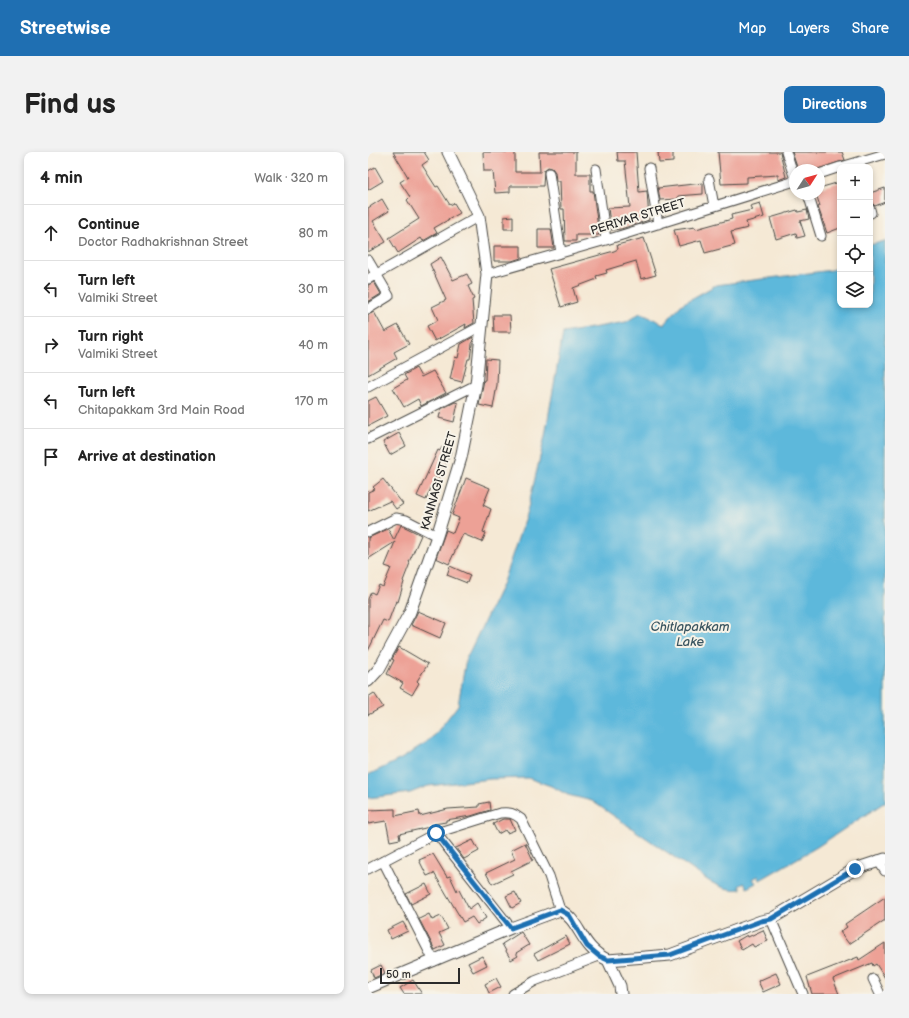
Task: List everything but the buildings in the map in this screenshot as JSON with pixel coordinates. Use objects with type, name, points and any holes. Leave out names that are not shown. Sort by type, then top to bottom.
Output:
[{"type":"street","name":"KANNAGI STREET","points":[[368,681],[379,669],[410,612],[437,536],[461,458],[476,385],[487,274],[479,216],[448,152]]},
{"type":"street","points":[[786,152],[790,164]]},
{"type":"street","points":[[860,164],[885,154]]},
{"type":"street","points":[[649,168],[658,224]]},
{"type":"street","points":[[825,172],[837,168]]},
{"type":"street","points":[[596,169],[606,240]]},
{"type":"street","points":[[549,173],[560,253]]},
{"type":"street","points":[[709,179],[714,206]]},
{"type":"street","name":"PERIYAR STREET","points":[[487,274],[606,240],[789,182]]},
{"type":"street","points":[[810,200],[821,236]]},
{"type":"street","points":[[372,276],[479,216]]},
{"type":"street","points":[[368,260],[372,276],[389,296],[368,309]]},
{"type":"street","points":[[368,387],[481,326]]},
{"type":"street","points":[[368,439],[476,385]]},
{"type":"street","points":[[368,532],[396,518],[406,520],[437,536]]},
{"type":"street","points":[[368,869],[436,833],[500,813],[516,814],[521,819],[549,876],[560,910],[569,915],[587,946],[603,958],[620,986],[621,994]]},
{"type":"street","points":[[436,833],[511,928]]},
{"type":"street","points":[[383,860],[434,961]]},
{"type":"street","points":[[513,994],[535,981],[603,958],[670,955],[761,921],[771,919],[855,869],[882,860],[885,871]]},
{"type":"street","points":[[368,988],[511,928],[560,910]]},
{"type":"street","points":[[771,919],[803,994]]},
{"type":"street","points":[[873,979],[880,994]]},
{"type":"water","name":"Chitlapakkam Lake","points":[[885,241],[885,802],[817,847],[760,880],[758,876],[753,879],[756,883],[747,888],[744,883],[739,886],[741,889],[732,889],[725,888],[709,881],[592,801],[568,795],[551,786],[528,778],[490,779],[428,786],[410,793],[368,798],[368,775],[401,759],[430,741],[458,705],[466,659],[502,585],[527,512],[545,436],[563,333],[626,322],[640,313],[664,324],[682,304],[716,285],[832,270],[837,267],[837,308],[873,308],[873,244]]},
{"type":"route","points":[[436,833],[511,928],[552,911],[560,910],[569,915],[587,946],[599,956],[608,960],[670,955],[761,921],[771,919],[855,869]]}]
